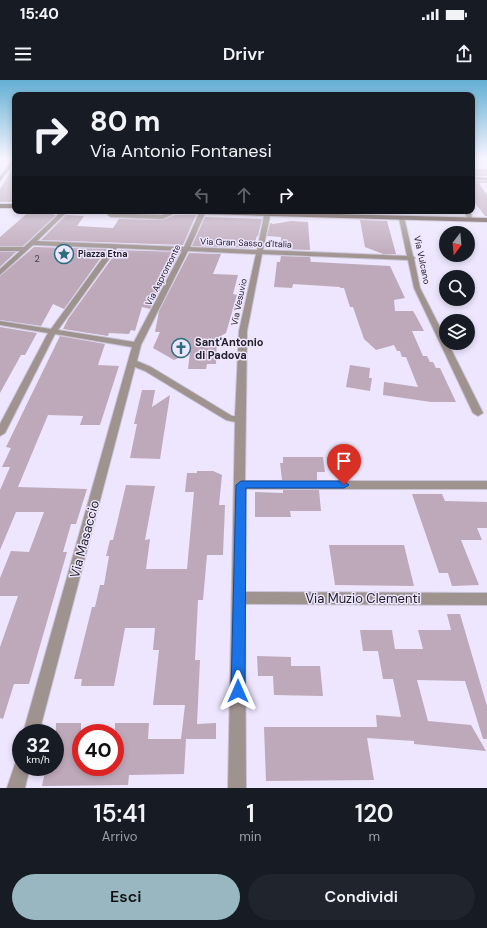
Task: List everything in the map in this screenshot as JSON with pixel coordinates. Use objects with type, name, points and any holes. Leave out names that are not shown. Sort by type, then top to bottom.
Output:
[{"type":"main road","points":[[0,206],[12,206]]},
{"type":"main road","points":[[313,214],[487,220]]},
{"type":"street","points":[[0,273],[62,214]]},
{"type":"street","points":[[111,214],[163,217],[170,214]]},
{"type":"street","name":"Via Aspromonte","points":[[137,345],[202,214]]},
{"type":"street","name":"Via Vesuvio","points":[[237,788],[238,598],[241,485],[240,420],[243,332],[268,214]]},
{"type":"street","points":[[468,214],[471,220]]},
{"type":"street","name":"Via Vulcano","points":[[402,218],[412,258],[417,288],[478,413]]},
{"type":"street","name":"Via Gran Sasso d'Italia","points":[[31,244],[412,258]]},
{"type":"street","points":[[0,434],[53,330],[115,246]]},
{"type":"street","points":[[0,249],[25,249]]},
{"type":"street","points":[[0,323],[53,330],[137,345]]},
{"type":"street","name":"Via Masaccio","points":[[33,724],[137,345]]},
{"type":"street","points":[[132,362],[148,369],[229,418],[240,420]]},
{"type":"street","points":[[241,485],[487,485]]},
{"type":"street","name":"Via Muzio Clementi","points":[[238,598],[487,599]]},
{"type":"street","points":[[16,788],[19,776]]},
{"type":"building","points":[[0,192],[12,192],[12,202],[0,202]]},
{"type":"building","points":[[475,192],[485,192],[487,195],[487,216],[485,216],[475,203]]},
{"type":"building","points":[[27,214],[56,215],[23,246],[0,246],[0,237]]},
{"type":"building","points":[[66,215],[84,216],[77,226],[113,228],[119,219],[163,220],[175,215],[196,215],[183,245],[41,240]]},
{"type":"building","points":[[205,217],[262,219],[258,236],[253,248],[192,246]]},
{"type":"building","points":[[360,220],[387,221],[396,254],[383,254],[365,247]]},
{"type":"building","points":[[291,221],[308,222],[310,250],[281,249],[281,237],[267,236],[270,223],[273,224]]},
{"type":"building","points":[[34,247],[107,249],[64,309],[53,304],[41,326],[0,320],[0,276]]},
{"type":"building","points":[[118,250],[180,252],[150,309],[142,307],[135,331],[131,330],[129,334],[109,333],[108,336],[63,329],[68,319]]},
{"type":"building","points":[[0,252],[16,252],[0,267]]},
{"type":"building","points":[[189,253],[221,254],[213,274],[238,275],[233,294],[237,295],[226,333],[217,338],[216,364],[207,364],[206,369],[188,369],[190,352],[174,360],[153,348],[160,332],[155,332],[159,311]]},
{"type":"building","points":[[281,256],[310,257],[311,262],[390,266],[405,298],[394,300],[395,311],[413,311],[424,331],[412,331],[423,356],[427,356],[436,368],[440,368],[456,402],[431,402],[383,395],[384,382],[418,387],[406,357],[402,357],[400,351],[397,351],[394,345],[376,350],[364,339],[353,307],[350,307],[344,288],[293,284],[292,288],[274,287],[277,262],[280,262]]},
{"type":"building","points":[[0,327],[37,333],[25,355],[21,355],[0,393]]},
{"type":"building","points":[[60,336],[105,344],[98,365],[119,366],[100,425],[80,425],[83,416],[48,415],[18,487],[87,489],[76,524],[71,524],[63,552],[67,552],[29,684],[14,684],[3,719],[0,718],[0,647],[18,596],[0,596],[0,578],[11,551],[29,552],[44,512],[16,512],[0,550],[0,490],[10,467],[2,467],[11,448],[6,447]]},
{"type":"building","points":[[350,365],[370,368],[369,378],[372,378],[370,391],[346,387]]},
{"type":"building","points":[[142,390],[155,390],[152,407],[170,395],[160,459],[130,458],[137,424],[134,424]]},
{"type":"building","points":[[283,457],[323,457],[325,472],[317,472],[317,480],[282,480],[280,463],[283,463]]},
{"type":"building","points":[[197,471],[213,471],[222,475],[219,505],[225,505],[223,555],[207,555],[203,600],[198,600],[195,660],[200,660],[197,724],[216,723],[216,739],[186,739],[184,774],[129,775],[128,785],[42,786],[44,776],[64,776],[64,724],[56,723],[81,723],[72,724],[72,776],[124,776],[124,724],[115,723],[149,723],[148,739],[181,739],[185,705],[153,705],[159,650],[153,650],[155,628],[125,628],[114,686],[81,686],[82,679],[74,679],[92,607],[95,607],[100,585],[104,585],[109,556],[106,556],[110,540],[113,540],[126,485],[155,486],[145,540],[150,539],[146,569],[187,569],[194,492],[185,492],[187,473],[197,473]]},
{"type":"building","points":[[283,490],[319,490],[321,511],[290,511],[291,517],[255,517],[255,492],[283,493]]},
{"type":"building","points":[[412,494],[442,494],[445,501],[487,502],[487,528],[477,528],[482,540],[461,540],[479,585],[452,586],[448,573],[439,573]]},
{"type":"building","points":[[329,545],[404,545],[414,586],[335,585]]},
{"type":"building","points":[[447,614],[460,614],[487,706],[487,739],[483,739],[465,681],[417,680],[428,721],[471,725],[486,751],[414,744],[414,741],[367,738],[374,780],[266,781],[264,727],[377,727],[376,715],[401,717],[393,679],[383,679],[378,651],[363,651],[360,630],[392,630],[395,649],[423,649],[418,630],[451,630]]},
{"type":"building","points":[[257,656],[291,657],[291,666],[320,666],[323,696],[274,695],[273,676],[258,676]]},
{"type":"place","name":"Piazza Etna","points":[[64,254]]},
{"type":"place","name":"Sant'Antonio di Padova","points":[[181,348]]},
{"type":"route","points":[[238,691],[238,598],[241,485],[344,485]]}]
